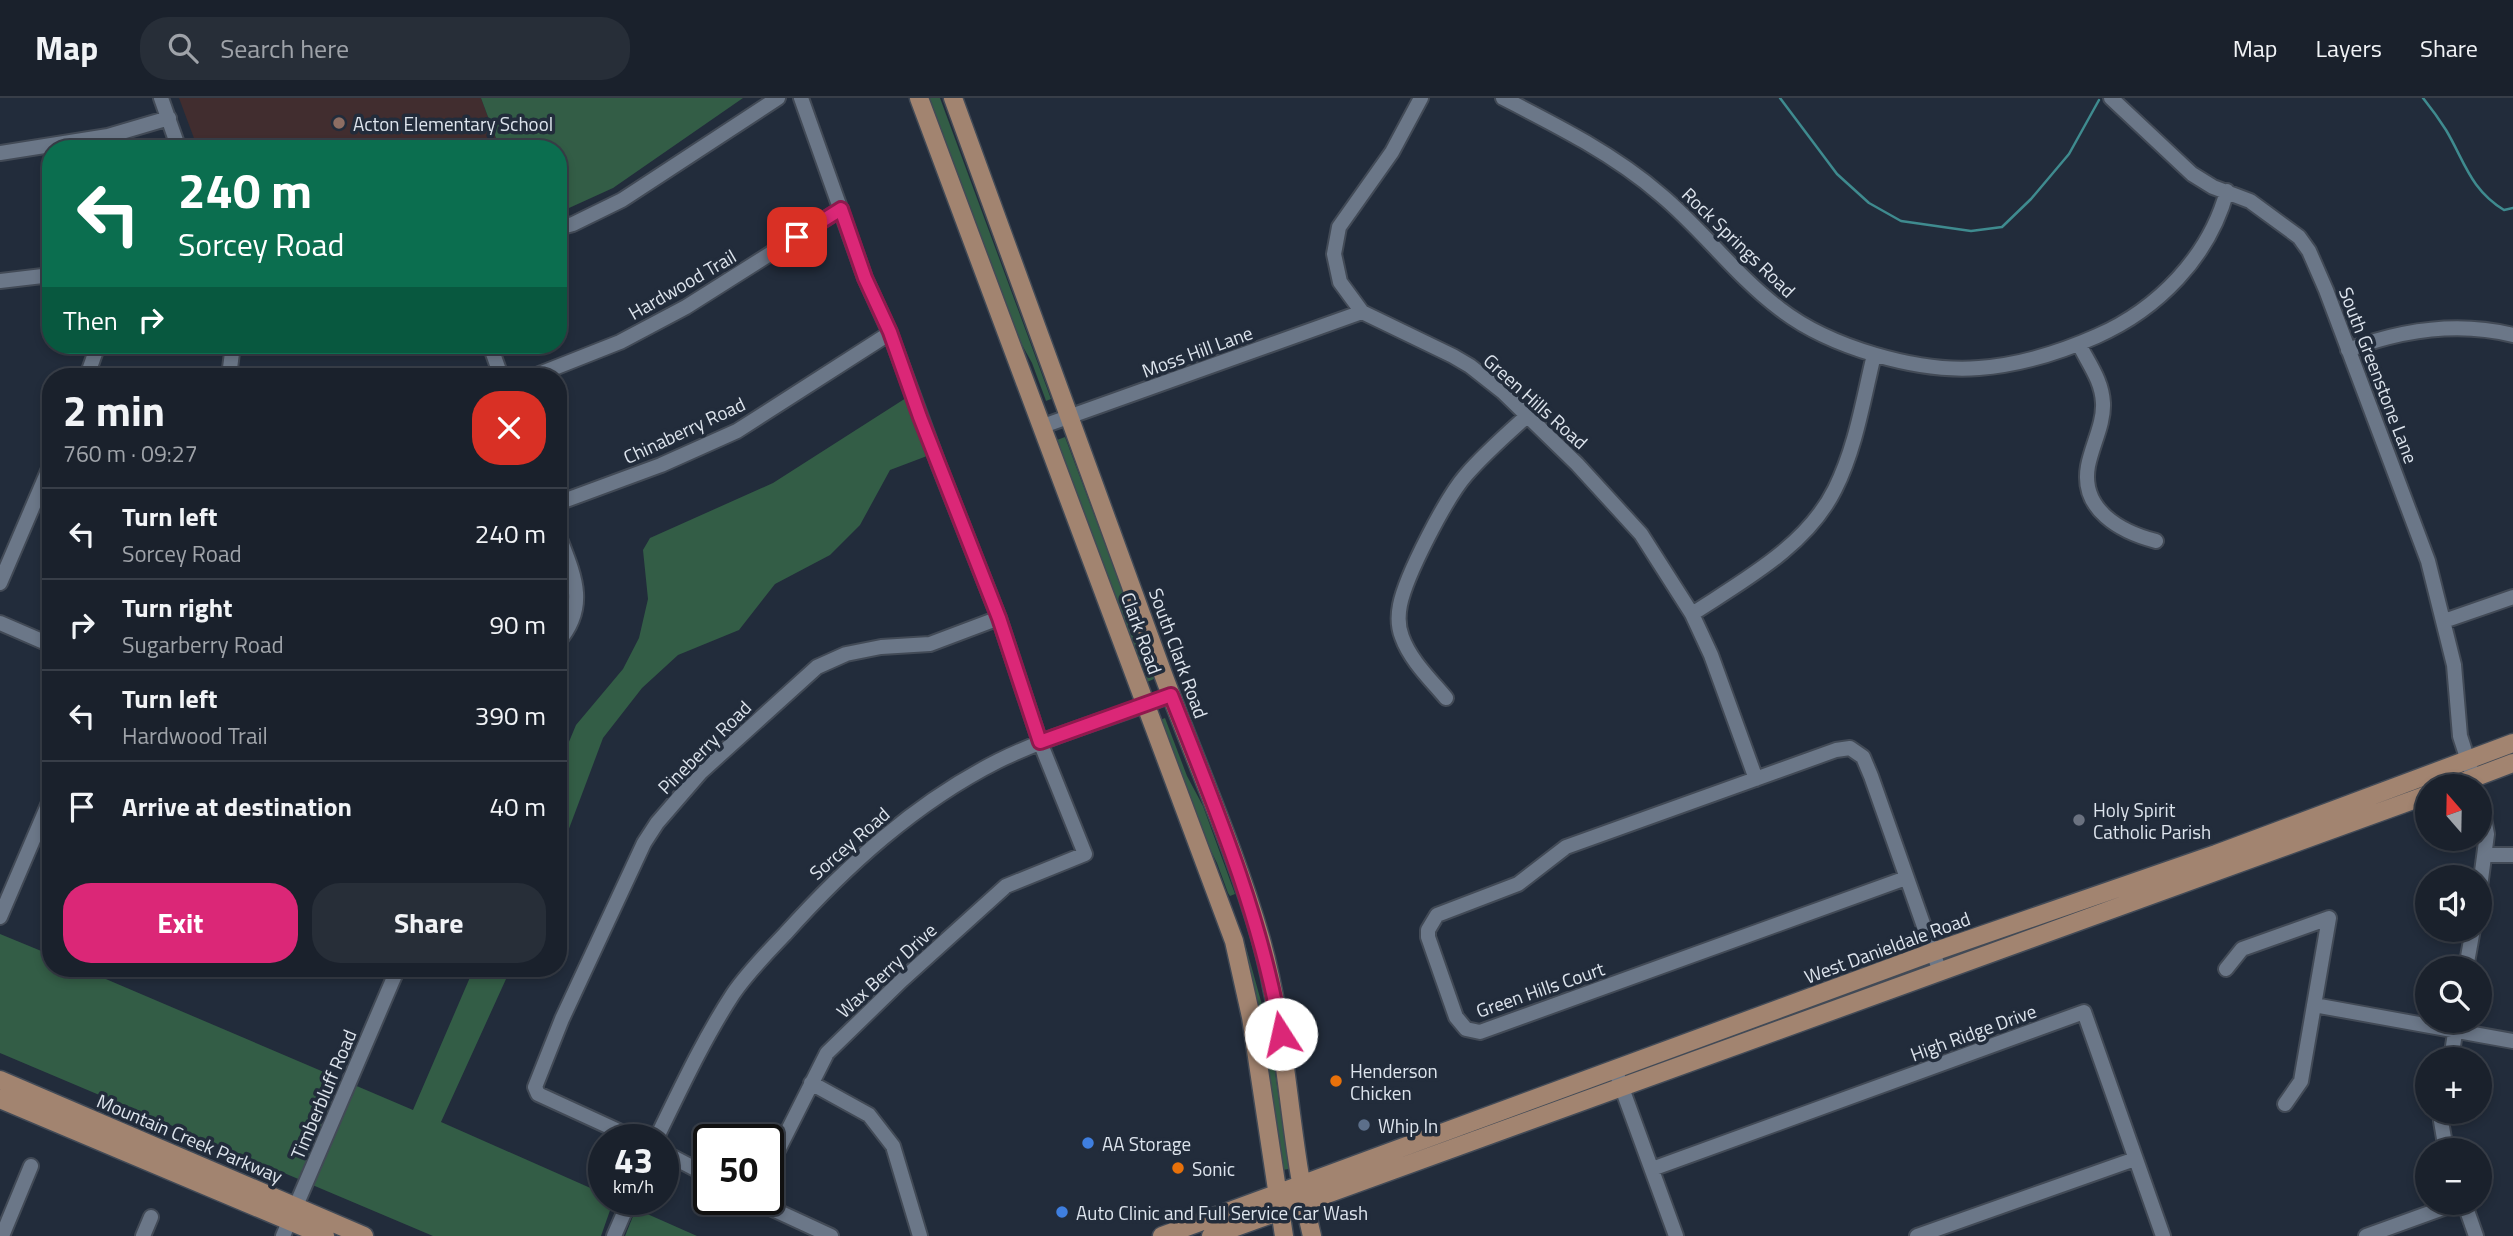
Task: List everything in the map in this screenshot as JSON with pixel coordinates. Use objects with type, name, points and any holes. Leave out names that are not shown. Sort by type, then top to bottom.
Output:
[{"type":"main road","name":"Clark Road","points":[[919,98],[1234,941],[1251,1017],[1284,1236]]},
{"type":"main road","name":"South Clark Road","points":[[953,98],[1171,695],[1226,834],[1252,912],[1273,989],[1302,1194],[1312,1236]]},
{"type":"main road","name":"West Danieldale Road","points":[[1279,1202],[1460,1147],[2043,935],[2153,885],[2272,842],[2513,743]]},
{"type":"main road","points":[[2491,774],[2513,763]]},
{"type":"main road","name":"West Danieldale Road","points":[[2272,842],[2415,799]]},
{"type":"main road","name":"West Danieldale Road","points":[[1302,1194],[1452,1130],[1933,952],[2036,916],[2153,885]]},
{"type":"main road","points":[[1226,920],[1252,912]]},
{"type":"main road","points":[[2036,916],[2043,935]]},
{"type":"main road","name":"Mountain Creek Parkway","points":[[0,1080],[290,1221],[364,1236]]},
{"type":"main road","points":[[1548,1094],[1555,1112]]},
{"type":"main road","name":"Mountain Creek Parkway","points":[[0,1098],[325,1236]]},
{"type":"main road","points":[[1452,1130],[1460,1147]]},
{"type":"main road","points":[[1162,1236],[1279,1202]]},
{"type":"main road","points":[[1211,1236],[1279,1202]]},
{"type":"street","points":[[161,98],[176,140]]},
{"type":"street","points":[[567,226],[622,200],[778,98]]},
{"type":"street","points":[[801,98],[865,278],[890,332],[920,417],[999,618],[1040,742]]},
{"type":"street","name":"Green Hills Road","points":[[1421,98],[1392,152],[1339,227],[1335,241],[1336,269],[1340,282],[1362,312],[1470,366],[1528,415],[1641,534],[1692,614],[1711,655],[1756,779]]},
{"type":"street","name":"Rock Springs Road","points":[[1503,98],[1626,168],[1661,195],[1782,311],[1818,332],[1874,355],[1936,367],[1979,368],[2033,358],[2079,344],[2143,309],[2179,278],[2194,260],[2216,223],[2227,191]]},
{"type":"street","name":"South Greenstone Lane","points":[[2111,98],[2192,174],[2202,181],[2250,201],[2299,237],[2317,268],[2428,561],[2454,665],[2460,736],[2472,774]]},
{"type":"street","points":[[83,140],[108,136],[169,118]]},
{"type":"street","points":[[0,153],[42,146]]},
{"type":"street","name":"Hardwood Trail","points":[[554,368],[620,342],[687,307],[841,209]]},
{"type":"street","points":[[0,281],[42,276]]},
{"type":"street","name":"Moss Hill Lane","points":[[1043,426],[1362,312]]},
{"type":"street","points":[[2348,350],[2419,330],[2472,328],[2513,335]]},
{"type":"street","name":"Chinaberry Road","points":[[567,500],[661,466],[737,431],[890,332]]},
{"type":"street","points":[[2079,344],[2098,380],[2104,406],[2088,469],[2090,493],[2105,517],[2115,525],[2156,541]]},
{"type":"street","points":[[1692,614],[1785,550],[1821,512],[1847,463],[1874,355]]},
{"type":"street","points":[[1446,698],[1410,653],[1402,636],[1399,619],[1401,601],[1414,566],[1455,489],[1476,463],[1528,415]]},
{"type":"street","points":[[0,583],[42,485]]},
{"type":"street","points":[[567,559],[577,586],[575,609],[567,628]]},
{"type":"street","points":[[2444,621],[2513,597]]},
{"type":"street","name":"Pineberry Road","points":[[602,1124],[554,1103],[538,1094],[535,1087],[562,1018],[644,844],[657,823],[701,772],[817,667],[846,654],[881,647],[930,644],[999,618]]},
{"type":"street","points":[[0,623],[42,641]]},
{"type":"street","name":"Sorcey Road","points":[[663,1124],[696,1055],[734,993],[825,889],[878,841],[923,806],[996,762],[1040,742],[1171,695]]},
{"type":"street","name":"Wax Berry Drive","points":[[784,1138],[827,1053],[901,980],[1006,886],[1085,854],[1040,742]]},
{"type":"street","name":"Green Hills Court","points":[[1906,878],[1486,1030],[1472,1032],[1456,1017],[1428,937],[1428,930],[1437,915],[1518,884],[1566,847],[1836,750],[1850,748],[1863,757],[1871,776],[1940,972]]},
{"type":"street","points":[[0,917],[42,819]]},
{"type":"street","points":[[2483,865],[2485,851]]},
{"type":"street","points":[[2485,855],[2513,855]]},
{"type":"street","points":[[2226,969],[2242,949],[2329,918],[2301,1081],[2285,1104]]},
{"type":"street","name":"Timberbluff Road","points":[[290,1221],[394,977]]},
{"type":"street","points":[[2314,1005],[2415,1019]]},
{"type":"street","name":"High Ridge Drive","points":[[1651,1169],[2084,1012],[2163,1236]]},
{"type":"street","points":[[2484,1033],[2513,1041]]},
{"type":"street","points":[[1615,1069],[1676,1236]]},
{"type":"street","points":[[811,1083],[869,1115],[893,1146],[920,1236]]},
{"type":"street","points":[[1917,1236],[2135,1159]]},
{"type":"street","points":[[2,1236],[31,1166]]},
{"type":"street","points":[[784,1214],[831,1236]]},
{"type":"street","points":[[614,1236],[623,1215]]},
{"type":"street","points":[[2366,1236],[2425,1215]]},
{"type":"street","points":[[2467,1215],[2476,1236]]},
{"type":"street","points":[[143,1236],[151,1217]]},
{"type":"shaded area","name":"Acton Elementary School","points":[[179,98],[481,98],[497,140],[195,140]]},
{"type":"green space","points":[[481,98],[743,98],[613,188],[567,209],[567,140],[497,140]]},
{"type":"green space","points":[[928,98],[940,98],[1051,399],[1046,401],[1032,363],[1016,334]]},
{"type":"green space","points":[[906,398],[927,456],[890,470],[860,525],[830,555],[775,584],[739,630],[678,655],[642,688],[603,738],[567,834],[567,746],[576,725],[623,669],[639,638],[648,599],[643,550],[650,538],[773,483]]},
{"type":"green space","points":[[1065,437],[1154,674],[1154,679],[1147,682],[1057,443],[1057,440]]},
{"type":"green space","points":[[1165,718],[1187,776],[1203,806],[1235,894],[1230,896],[1204,837],[1160,720]]},
{"type":"green space","points":[[0,934],[42,951],[42,977],[101,977],[413,1110],[470,977],[507,977],[441,1122],[588,1187],[588,1215],[608,1215],[601,1236],[433,1236],[0,1053]]},
{"type":"green space","points":[[1244,940],[1269,1030],[1289,1169],[1282,1170],[1270,1082],[1239,942]]},
{"type":"green space","points":[[634,1215],[650,1215],[697,1236],[625,1236]]},
{"type":"waterway","points":[[1780,98],[1837,174],[1869,203],[1901,221],[1971,231],[2002,227],[2031,199],[2069,154],[2099,100]]},
{"type":"waterway","points":[[2423,98],[2446,130],[2469,174],[2483,193],[2504,210],[2513,208]]},
{"type":"place","name":"Acton Elementary School","points":[[339,123]]},
{"type":"place","name":"Holy Spirit Catholic Parish","points":[[2079,820]]},
{"type":"place","name":"Henderson Chicken","points":[[1336,1081]]},
{"type":"place","name":"Whip In","points":[[1364,1125]]},
{"type":"place","name":"AA Storage","points":[[1088,1143]]},
{"type":"place","name":"Sonic","points":[[1178,1168]]},
{"type":"place","name":"Auto Clinic and Full Service Car Wash","points":[[1062,1212]]},
{"type":"route","points":[[797,237],[841,209],[865,278],[890,332],[920,417],[999,618],[1040,742],[1171,695],[1226,834],[1261,939],[1281,1034]]}]
